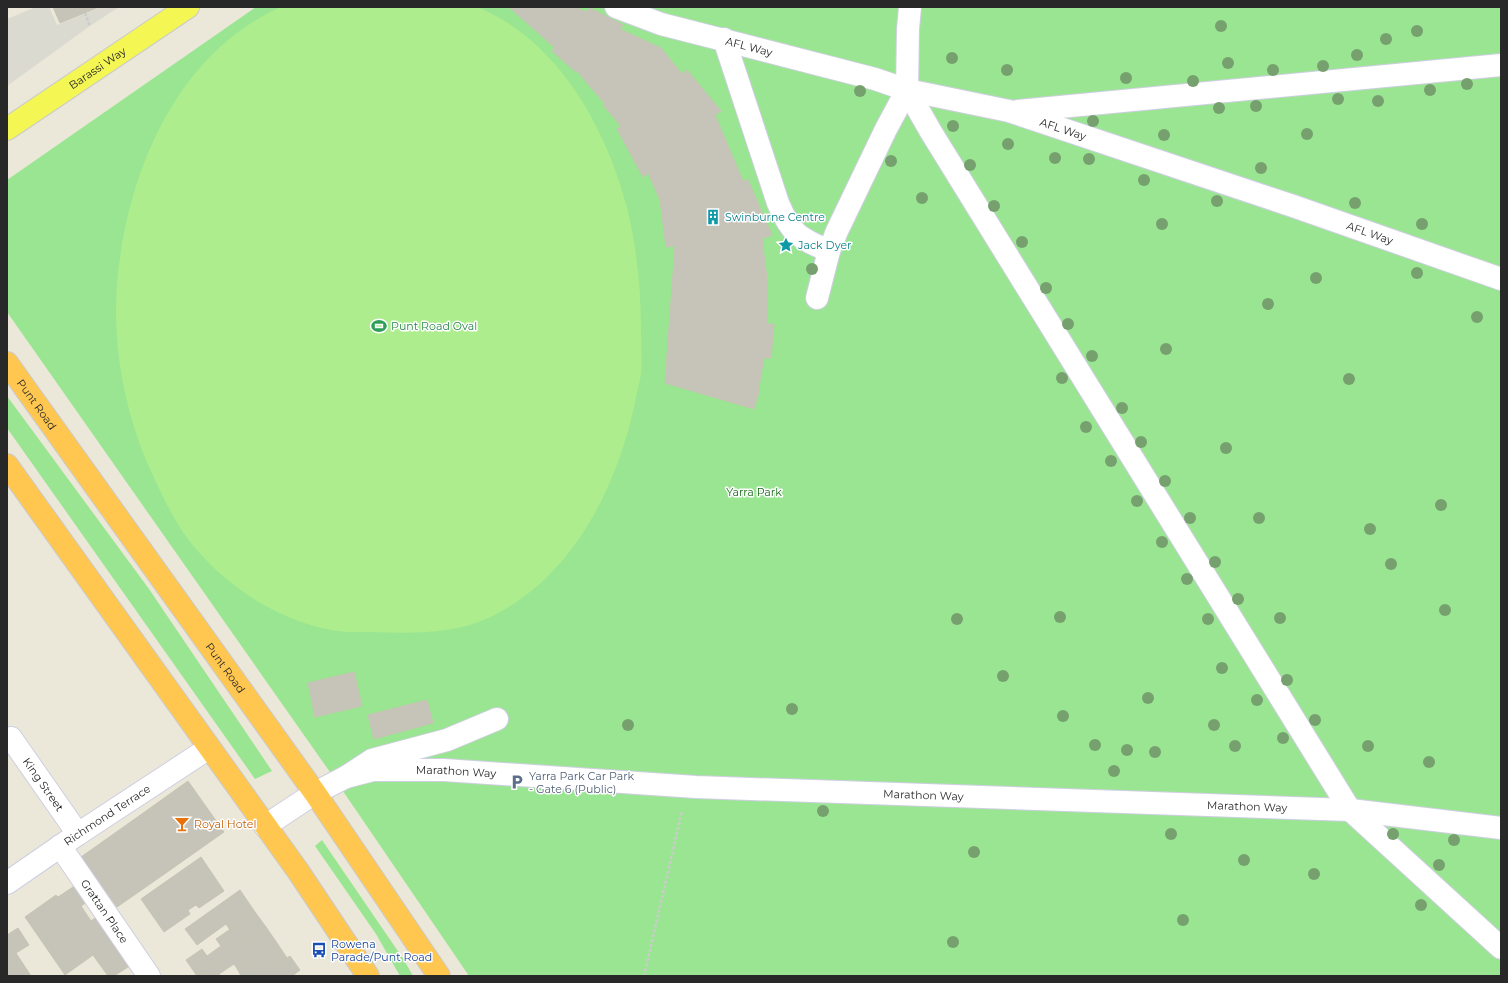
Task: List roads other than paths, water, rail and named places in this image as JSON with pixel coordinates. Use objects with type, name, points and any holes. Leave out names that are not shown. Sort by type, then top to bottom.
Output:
[{"type":"highway","name":"Punt Road","points":[[7,363],[315,793],[439,976]]},
{"type":"highway","points":[[7,464],[208,748],[298,871],[368,976]]},
{"type":"main road","name":"Barassi Way","points":[[7,129],[188,7]]},
{"type":"main road","points":[[7,116],[36,109]]},
{"type":"street","name":"AFL Way","points":[[616,7],[661,24],[875,79],[907,90],[1009,112],[1293,206],[1501,279]]},
{"type":"street","points":[[816,298],[829,252],[837,231],[886,129],[907,90],[908,29],[910,7]]},
{"type":"street","points":[[724,39],[778,203],[784,217],[790,228],[798,236],[829,252]]},
{"type":"street","points":[[1009,112],[1501,65]]},
{"type":"street","points":[[907,90],[931,132],[1350,810],[1501,948]]},
{"type":"street","points":[[265,826],[315,793],[346,777],[372,760],[446,740],[497,719]]},
{"type":"street","name":"King Street","points":[[7,740],[11,738],[78,834]]},
{"type":"street","name":"Richmond Terrace","points":[[7,883],[208,748]]},
{"type":"street","name":"Marathon Way","points":[[346,777],[373,770],[444,770],[688,786],[1350,810],[1501,828]]},
{"type":"street","name":"Grattan Place","points":[[60,846],[149,976]]},
{"type":"place","name":"Swinburne Centre","points":[[713,217]]},
{"type":"place","name":"Jack Dyer","points":[[786,245]]},
{"type":"place","name":"Punt Road Oval","points":[[379,326]]},
{"type":"place","name":"Yarra Park Car Park - Gate 6 (Public)","points":[[517,782]]},
{"type":"place","name":"Royal Hotel","points":[[182,824]]},
{"type":"place","name":"Rowena Parade/Punt Road","points":[[319,950]]},
{"type":"park label","name":"Yarra Park","points":[[754,492]]}]
